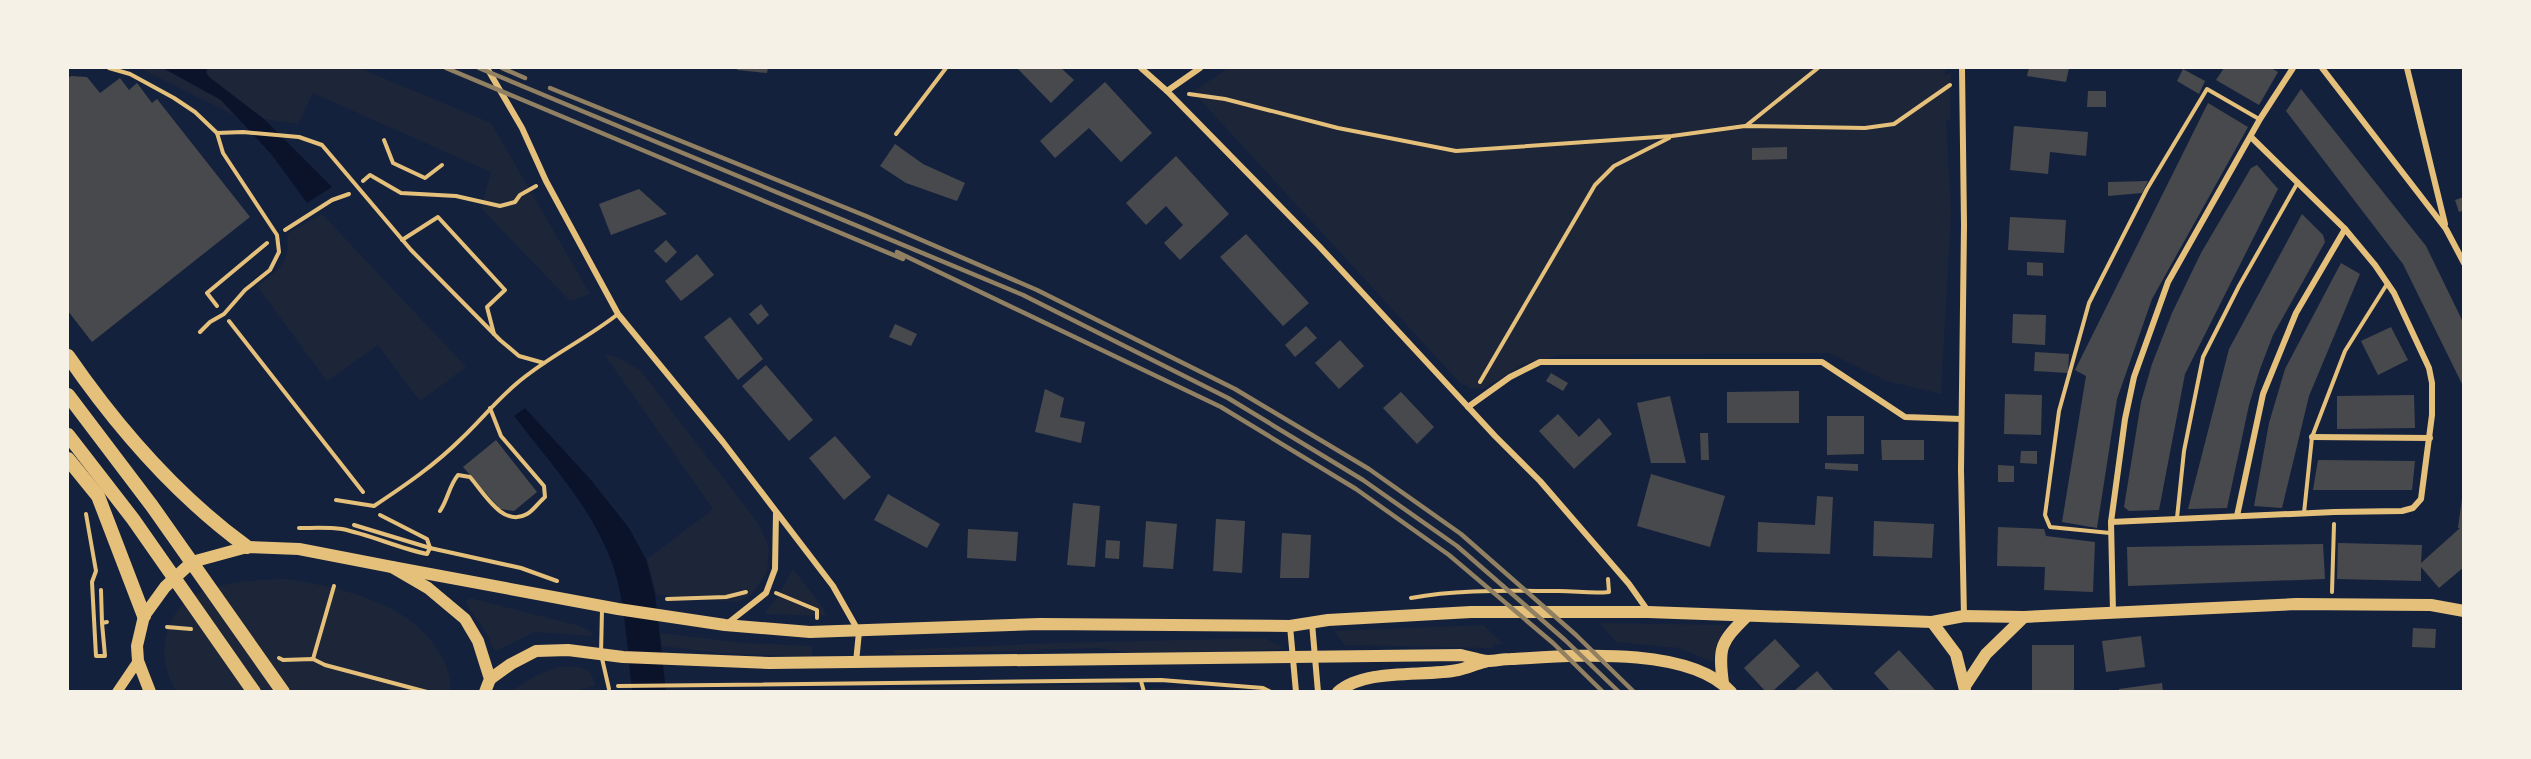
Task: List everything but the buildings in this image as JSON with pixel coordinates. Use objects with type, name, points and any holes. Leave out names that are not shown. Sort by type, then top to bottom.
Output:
[{"type":"highway","points":[[68,356],[96,396],[153,461],[214,523],[247,547]]},
{"type":"highway","points":[[68,395],[152,506],[283,692]]},
{"type":"highway","points":[[68,435],[133,519],[254,692]]},
{"type":"highway","points":[[68,459],[98,496],[144,616]]},
{"type":"main road","points":[[150,692],[138,661],[137,646],[144,616],[165,587],[192,562],[247,547],[299,549],[602,606],[725,625],[817,632],[1040,624],[1290,626],[1328,620],[1471,612],[1648,612],[1932,622],[1964,616],[2024,617],[2296,604],[2431,605],[2463,610]]},
{"type":"main road","points":[[392,567],[446,600],[465,619],[478,641],[490,679]]},
{"type":"main road","points":[[1727,687],[1719,658],[1726,637],[1746,617]]},
{"type":"main road","points":[[1965,689],[1986,654],[2024,617]]},
{"type":"main road","points":[[1932,622],[1956,654],[1965,689]]},
{"type":"main road","points":[[484,692],[490,679],[511,664],[536,651],[568,650],[671,659],[816,663],[1315,655],[1461,655],[1488,661]]},
{"type":"main road","points":[[1338,692],[1345,686],[1358,681],[1401,674],[1456,670],[1488,661],[1629,657],[1666,661],[1697,668],[1727,687]]},
{"type":"street","points":[[488,68],[522,128],[546,181],[618,314],[723,442],[833,586],[859,632],[856,662]]},
{"type":"street","points":[[1141,68],[1167,91],[1318,246],[1540,481],[1616,569],[1648,612]]},
{"type":"street","points":[[1167,91],[1200,68]]},
{"type":"street","points":[[1962,68],[1964,225],[1961,418],[1964,616]]},
{"type":"street","points":[[2113,612],[2110,533],[2125,419],[2134,377],[2168,282],[2260,119],[2293,68]]},
{"type":"street","points":[[2322,68],[2446,229],[2463,263]]},
{"type":"street","points":[[2407,68],[2446,229]]},
{"type":"street","points":[[2111,522],[2402,511],[2413,508],[2421,499],[2430,438],[2432,383],[2429,368],[2388,284],[2345,229],[2251,137]]},
{"type":"street","points":[[2237,516],[2263,394],[2296,313],[2345,229]]},
{"type":"street","points":[[1468,407],[1510,377],[1540,362],[1822,362],[1905,417],[1961,418]]},
{"type":"street","points":[[2312,436],[2430,438]]},
{"type":"street","points":[[725,625],[766,593],[775,569],[776,512]]},
{"type":"street","points":[[1312,623],[1318,692]]},
{"type":"street","points":[[1290,626],[1296,692]]},
{"type":"street","points":[[117,692],[138,661]]},
{"type":"lane","points":[[109,68],[130,74],[195,112],[216,133],[223,153],[277,235],[279,252],[270,270],[245,290],[224,314],[210,322],[200,332]]},
{"type":"lane","points":[[896,134],[946,68]]},
{"type":"lane","points":[[2110,533],[2050,527],[2045,515],[2059,411],[2089,303],[2146,189],[2206,89],[2260,119]]},
{"type":"lane","points":[[216,133],[243,132],[299,137],[322,146],[402,240],[494,334],[519,356],[544,363]]},
{"type":"lane","points":[[384,140],[393,163],[425,178],[442,165]]},
{"type":"lane","points":[[2177,518],[2184,451],[2203,357],[2239,286],[2298,182]]},
{"type":"lane","points":[[402,240],[438,217],[505,290],[487,307],[494,334]]},
{"type":"lane","points":[[2304,514],[2312,436],[2345,351],[2388,284]]},
{"type":"lane","points":[[336,500],[374,506],[460,441],[516,384],[544,363],[593,334],[618,314]]},
{"type":"lane","points":[[440,511],[447,500],[452,482],[458,475],[470,477],[503,514],[514,518],[527,514],[545,497],[544,486],[501,436],[490,408]]},
{"type":"lane","points":[[602,606],[601,654],[609,689]]},
{"type":"path","points":[[1745,126],[1818,68]]},
{"type":"path","points":[[1167,91],[1225,99],[1338,128],[1456,151],[1672,136],[1745,126],[1865,128],[1894,124],[1962,78]]},
{"type":"path","points":[[1483,397],[1476,389],[1595,185],[1614,166],[1672,136]]},
{"type":"path","points":[[207,293],[380,516],[427,540],[430,548],[427,554],[402,549],[342,530],[299,528]]},
{"type":"path","points":[[2332,606],[2334,512]]},
{"type":"path","points":[[86,513],[96,571],[92,582],[96,656],[105,656],[105,623],[101,590]]},
{"type":"path","points":[[354,525],[430,548],[522,568],[567,583]]},
{"type":"path","points":[[1450,592],[1609,592],[1608,579],[1616,569]]},
{"type":"path","points":[[659,600],[726,597],[743,593],[758,582],[817,610],[817,632]]},
{"type":"path","points":[[334,586],[313,659],[325,665],[427,692]]},
{"type":"path","points":[[815,685],[816,663]]},
{"type":"path","points":[[609,689],[618,686],[677,689],[1141,681],[1263,688],[1271,692]]},
{"type":"path","points":[[1141,681],[1144,692]]},
{"type":"shaded area","points":[[139,68],[163,68],[221,100],[234,115]]},
{"type":"shaded area","points":[[163,68],[208,68],[206,72],[209,77],[264,119],[332,187],[307,203],[272,155],[221,100]]},
{"type":"shaded area","points":[[208,68],[359,68],[491,123],[590,294],[570,301],[481,208],[491,172],[313,93],[298,124],[264,119],[209,77],[206,72]]},
{"type":"shaded area","points":[[1228,68],[1945,68],[1945,76],[1951,72],[1950,119],[1946,121],[1951,212],[1941,394],[1887,381],[1829,353],[1559,355],[1522,365],[1483,389],[1468,388],[1469,386],[1461,384],[1193,92]]},
{"type":"shaded area","points":[[322,214],[466,367],[420,401],[378,345],[327,381],[257,286],[272,275],[285,259],[287,234]]},
{"type":"shaded area","points":[[604,354],[618,358],[640,370],[758,523],[769,547],[767,572],[751,595],[737,602],[657,595],[647,559],[713,509]]},
{"type":"shaded area","points":[[525,408],[591,480],[629,528],[646,559],[655,594],[666,691],[632,691],[623,613],[614,569],[606,548],[584,507],[514,416]]},
{"type":"shaded area","points":[[793,569],[823,608],[826,616],[764,614],[778,596]]},
{"type":"shaded area","points":[[285,579],[349,592],[371,599],[409,620],[426,635],[439,652],[448,671],[450,692],[177,691],[168,674],[165,662],[165,643],[170,623],[180,608],[194,596],[228,584]]},
{"type":"shaded area","points":[[470,598],[580,626],[593,633],[591,636],[534,632],[496,651],[468,607],[466,602]]},
{"type":"shaded area","points":[[1600,623],[1726,625],[1713,662],[1679,648],[1616,642]]},
{"type":"shaded area","points":[[1483,625],[1503,644],[1493,645],[1493,648],[1345,645],[1334,631]]},
{"type":"shaded area","points":[[660,633],[744,643],[812,646],[812,657],[721,653],[662,646]]},
{"type":"shaded area","points":[[1264,638],[1281,646],[1282,649],[1154,656],[1099,648],[895,654],[894,650],[1057,643]]},
{"type":"shaded area","points":[[560,667],[578,667],[587,670],[595,686],[574,691],[511,691],[537,675]]},
{"type":"shaded area","points":[[1116,684],[1129,689],[1188,687],[1189,691],[878,692],[884,688]]},
{"type":"railway","points":[[446,68],[903,259]]},
{"type":"railway","points":[[479,68],[1023,295],[1228,398],[1363,480],[1457,546],[1565,640],[1619,692]]},
{"type":"railway","points":[[502,68],[525,78]]},
{"type":"railway","points":[[550,88],[866,216],[1037,290],[1235,389],[1369,469],[1461,534],[1576,635],[1634,692]]},
{"type":"railway","points":[[897,252],[1221,407],[1356,489],[1449,555],[1553,643],[1603,692]]}]
